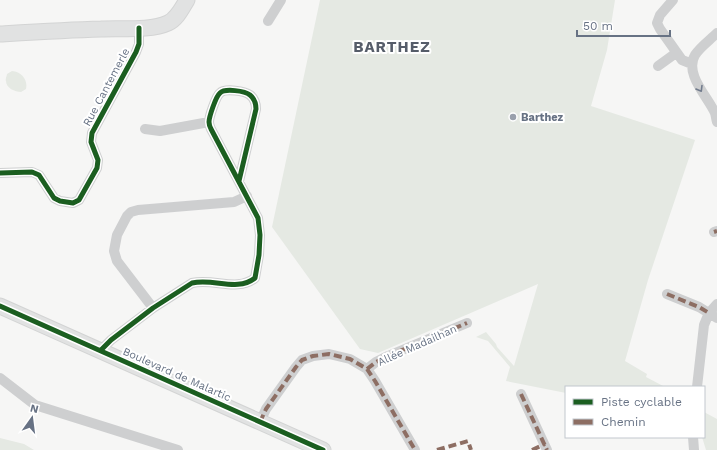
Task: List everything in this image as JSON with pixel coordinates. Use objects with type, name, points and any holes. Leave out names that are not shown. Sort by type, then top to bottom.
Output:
[{"type":"street","points":[[0,34],[157,27],[169,23],[180,12],[187,0]]},
{"type":"street","points":[[268,21],[281,0]]},
{"type":"street","points":[[673,0],[660,15],[657,23],[682,60],[692,64]]},
{"type":"street","name":"Rue Cantemerle","points":[[0,173],[32,172],[39,176],[54,198],[60,201],[73,203],[79,200],[97,168],[98,160],[91,142],[92,132],[136,52],[139,28]]},
{"type":"street","points":[[717,33],[695,55],[692,64],[697,83],[715,113],[717,122]]},
{"type":"street","points":[[658,66],[676,52]]},
{"type":"street","points":[[101,350],[111,340],[153,308],[192,283],[199,281],[242,285],[249,283],[255,278],[259,255],[260,235],[258,218],[211,129],[209,122],[216,98],[219,93],[229,90],[248,94],[254,99],[256,104],[239,181]]},
{"type":"street","points":[[145,129],[160,131],[209,122]]},
{"type":"street","points":[[153,308],[117,261],[114,251],[117,235],[127,216],[131,212],[138,210],[234,202],[247,196]]},
{"type":"street","points":[[667,294],[699,307],[713,316]]},
{"type":"street","points":[[696,386],[704,325],[713,316],[717,304]]},
{"type":"street","name":"Boulevard de Malartic","points":[[0,306],[323,450]]},
{"type":"street","name":"Allée Madailhan","points":[[367,369],[376,362],[388,356],[467,323]]},
{"type":"street","points":[[260,422],[266,409],[302,360],[313,356],[329,354],[350,359],[367,369],[415,450]]},
{"type":"street","points":[[0,378],[35,405],[178,450]]},
{"type":"street","points":[[522,394],[547,450]]},
{"type":"street","points":[[693,438],[694,450]]},
{"type":"shaded area","points":[[320,0],[615,0],[607,50],[591,106],[695,140],[648,280],[625,361],[647,374],[646,377],[663,386],[565,386],[565,393],[506,381],[510,367],[488,341],[476,337],[486,332],[514,366],[538,284],[378,353],[360,349],[272,227]]},
{"type":"shaded area","points":[[12,71],[19,73],[24,77],[26,89],[21,92],[11,89],[6,83],[7,74]]},
{"type":"shaded area","points":[[705,413],[717,419],[717,450],[706,450],[702,438],[705,438]]},
{"type":"shaded area","points":[[0,438],[24,444],[34,450],[0,450]]},
{"type":"marked path","points":[[667,294],[699,307],[709,313]]},
{"type":"marked path","points":[[367,369],[376,362],[388,356],[467,323]]},
{"type":"marked path","points":[[260,422],[266,409],[302,360],[313,356],[329,354],[350,359],[367,369],[415,450]]},
{"type":"marked path","points":[[521,394],[547,450]]},
{"type":"marked path","points":[[437,450],[468,441],[471,450]]},
{"type":"marked path","points":[[532,450],[545,444]]},
{"type":"cycle path","points":[[0,173],[32,172],[39,175],[54,198],[60,201],[73,203],[79,200],[97,168],[98,160],[91,142],[92,133],[136,52],[139,44],[139,28]]},
{"type":"cycle path","points":[[101,350],[111,340],[153,308],[192,283],[209,282],[241,284],[255,278],[259,255],[260,235],[258,218],[209,124],[213,107],[220,93],[223,91],[244,92],[253,98],[256,105],[239,181]]},
{"type":"cycle path","points":[[0,306],[323,450]]},
{"type":"place","name":"Barthez","points":[[513,117]]},
{"type":"district","name":"BARTHEZ","points":[[392,47]]}]
